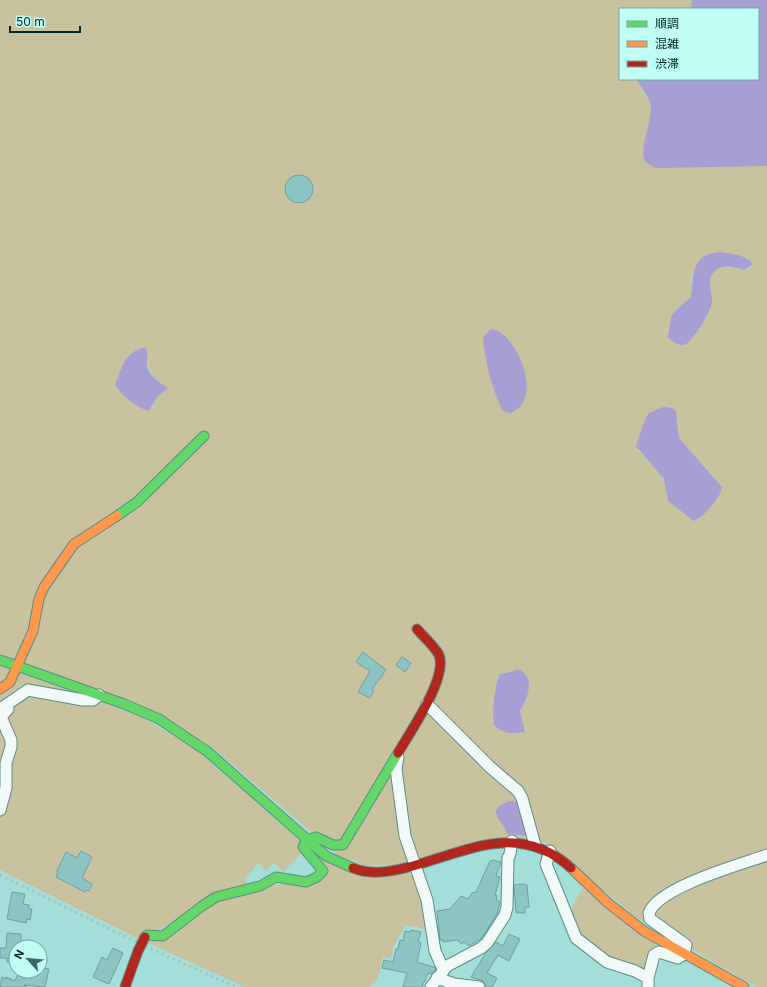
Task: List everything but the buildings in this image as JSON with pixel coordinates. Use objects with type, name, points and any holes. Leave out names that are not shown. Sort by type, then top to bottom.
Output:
[{"type":"street","points":[[0,689],[10,682],[33,632],[39,598],[44,587],[74,544],[137,502],[204,436]]},
{"type":"street","points":[[306,840],[316,837],[334,845],[343,845],[427,704],[440,674],[439,655],[417,628]]},
{"type":"street","points":[[0,660],[142,711],[195,742],[306,840],[331,859],[356,869],[385,872],[488,843],[512,841],[535,845],[550,851],[569,865],[604,900],[626,918],[657,939],[744,987]]},
{"type":"street","points":[[0,810],[6,788],[6,763],[11,746],[1,717],[8,709],[3,707],[28,690],[84,700],[93,700],[99,695]]},
{"type":"street","points":[[427,704],[490,767],[518,792],[527,812],[535,845]]},
{"type":"street","points":[[400,748],[396,769],[402,820],[405,836],[416,864],[427,900],[435,951],[437,978]]},
{"type":"street","points":[[125,987],[138,951],[147,935],[163,936],[209,901],[228,893],[260,888],[276,877],[300,882],[312,881],[323,871],[303,847],[306,840]]},
{"type":"street","points":[[437,978],[447,966],[481,948],[487,943],[505,915],[507,907],[508,858],[512,841]]},
{"type":"street","points":[[550,851],[546,864],[576,938],[607,962],[635,970],[648,982]]},
{"type":"street","points":[[648,982],[651,958],[656,953],[678,958],[684,954],[686,945],[650,919],[649,913],[654,905],[676,890],[708,875],[767,855]]},
{"type":"street","points":[[437,978],[454,984],[479,987]]},
{"type":"shaded area","points":[[0,0],[692,0],[691,8],[619,8],[619,80],[637,80],[649,100],[650,109],[764,167],[767,166],[767,987],[756,987],[634,916],[545,842],[393,865],[367,865],[339,856],[212,747],[0,654]],"holes":[[[747,258],[752,266],[748,268],[741,269],[723,267],[714,271],[711,275],[711,308],[694,337],[671,318],[675,311],[691,297],[692,274]],[[498,331],[511,343],[494,392],[490,369]],[[148,354],[148,365],[152,374],[167,388],[158,396],[152,408],[145,410],[117,389]],[[678,416],[679,438],[720,484],[722,491],[696,520],[665,483],[659,471],[638,450]],[[510,672],[528,698],[520,711],[525,732],[511,732],[493,722],[497,677],[500,674]],[[498,807],[528,836],[508,834],[496,814]]]},
{"type":"shaded area","points":[[692,0],[767,0],[767,166],[656,168],[645,162],[643,154],[651,107],[648,97],[637,80],[759,80],[759,8],[691,8]]},
{"type":"shaded area","points":[[721,252],[739,255],[751,261],[752,265],[744,270],[733,267],[722,267],[712,274],[710,282],[712,303],[705,319],[692,339],[687,343],[684,345],[675,343],[668,337],[671,317],[675,311],[691,297],[696,266],[704,256],[711,253]]},
{"type":"shaded area","points":[[490,330],[499,332],[508,339],[516,351],[526,380],[526,394],[521,405],[510,413],[503,411],[492,385],[487,366],[483,338]]},
{"type":"shaded area","points":[[145,347],[147,353],[147,363],[151,375],[168,388],[158,396],[149,411],[139,407],[129,400],[115,384],[122,366],[128,357]]},
{"type":"shaded area","points":[[663,407],[672,408],[676,411],[679,438],[722,487],[719,496],[711,506],[694,521],[668,501],[664,479],[636,446],[646,417],[649,413]]},
{"type":"shaded area","points":[[0,666],[139,716],[192,746],[299,840],[303,852],[283,872],[274,862],[266,871],[258,863],[244,880],[251,887],[190,912],[141,940],[0,870]]},
{"type":"shaded area","points":[[518,669],[524,673],[529,682],[528,694],[520,711],[525,732],[508,733],[494,725],[493,714],[495,691],[500,674]]},
{"type":"shaded area","points":[[509,801],[519,802],[529,836],[507,834],[496,812],[497,808]]},
{"type":"shaded area","points":[[309,852],[409,874],[418,878],[429,930],[406,925],[394,945],[391,958],[383,957],[378,979],[370,987],[245,987],[148,943],[211,903],[269,886],[318,879]]},
{"type":"shaded area","points":[[582,888],[657,946],[652,948],[645,973],[615,963],[578,936],[571,917],[571,910]]},
{"type":"railway","points":[[0,875],[147,947],[236,987]]},
{"type":"traffic: fast","points":[[117,516],[137,502],[204,436]]},
{"type":"traffic: fast","points":[[0,660],[124,704],[159,719],[208,752],[326,856],[353,868]]},
{"type":"traffic: fast","points":[[145,937],[147,935],[163,936],[216,897],[260,886],[276,877],[306,882],[317,877],[323,871],[303,847],[306,840],[316,837],[333,845],[343,845],[398,753]]},
{"type":"traffic: slow","points":[[0,689],[10,682],[33,631],[39,599],[44,587],[74,544],[117,516]]},
{"type":"traffic: slow","points":[[571,868],[608,903],[644,931],[744,987]]},
{"type":"traffic: jam","points":[[398,753],[419,719],[433,691],[440,665],[439,655],[417,629]]},
{"type":"traffic: jam","points":[[353,868],[368,872],[391,871],[413,866],[474,847],[513,843],[533,846],[552,854],[571,868]]},
{"type":"traffic: jam","points":[[138,951],[145,937]]},
{"type":"traffic: jam","points":[[125,987],[138,951]]}]
